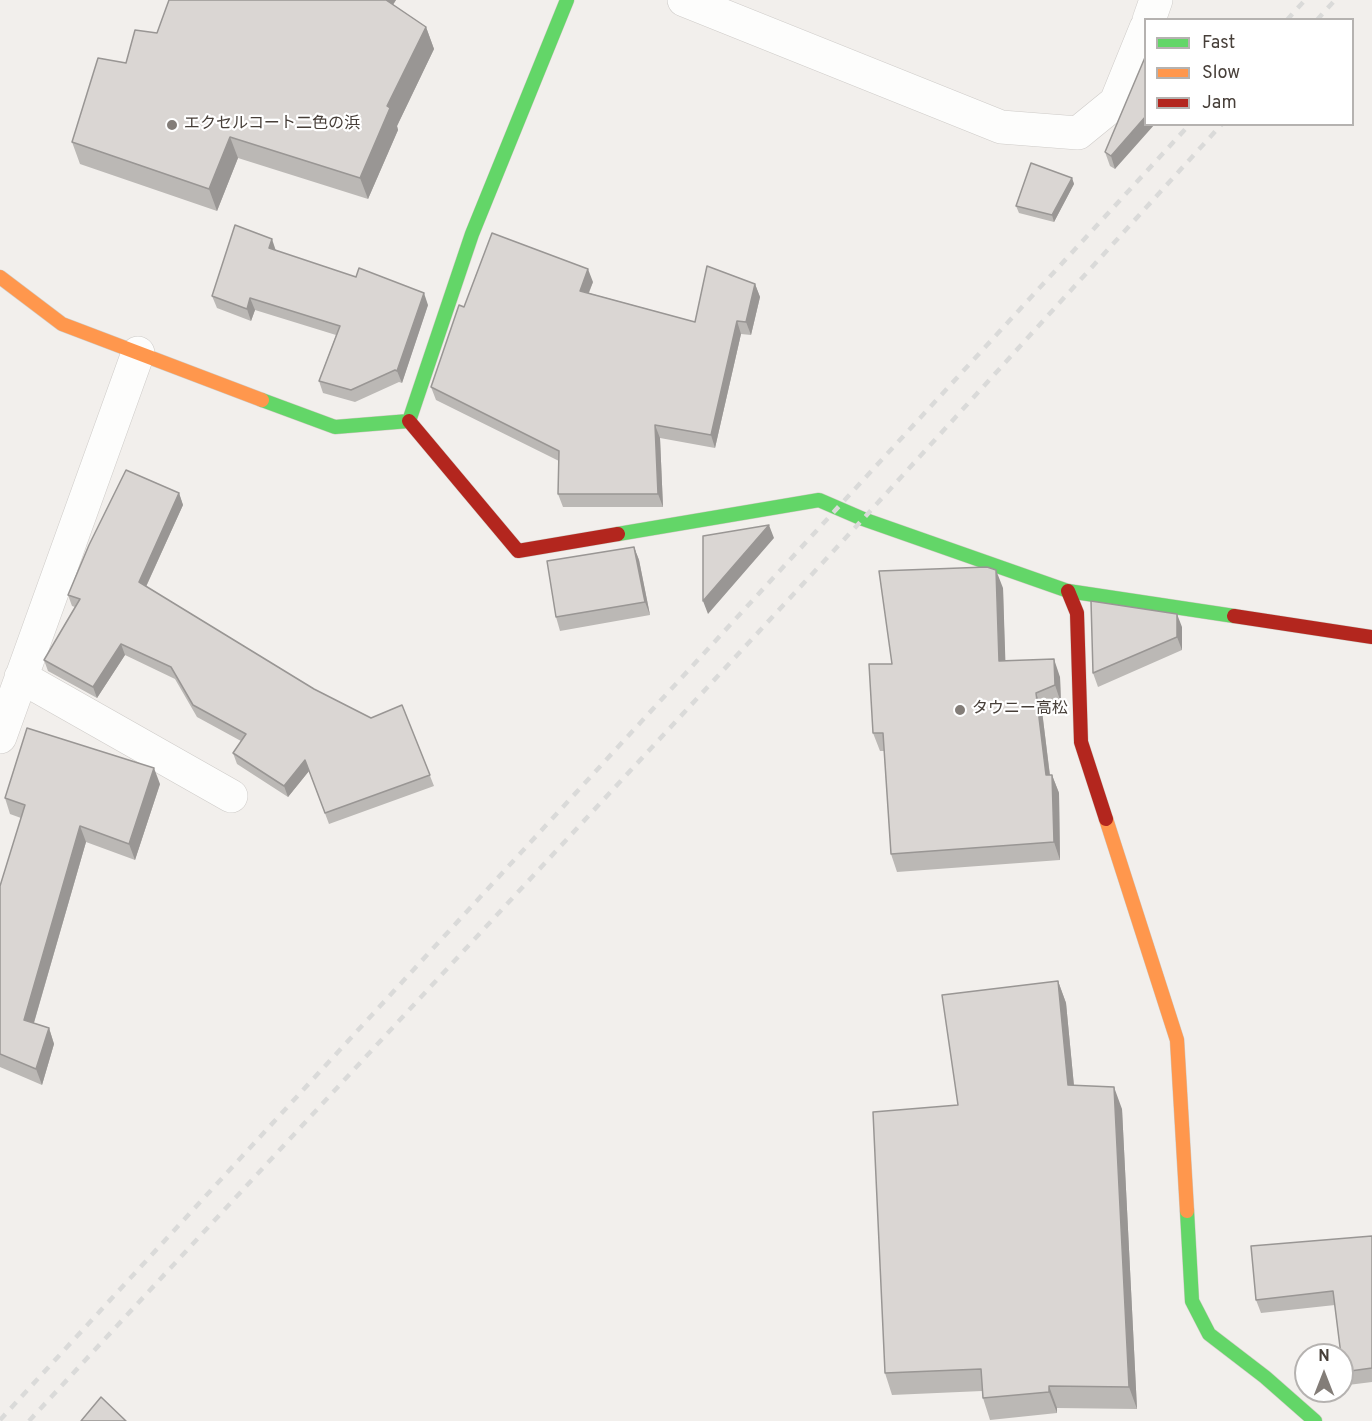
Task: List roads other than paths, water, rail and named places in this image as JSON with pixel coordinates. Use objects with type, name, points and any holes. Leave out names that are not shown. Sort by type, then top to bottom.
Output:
[{"type":"street","points":[[409,421],[472,234],[567,0]]},
{"type":"street","points":[[684,0],[1001,127],[1078,133],[1116,102],[1144,33]]},
{"type":"street","points":[[1150,18],[1156,0]]},
{"type":"street","points":[[0,277],[62,324],[335,427],[409,421]]},
{"type":"street","points":[[138,353],[8,705],[231,796]]},
{"type":"street","points":[[409,421],[518,551],[819,500],[863,519],[1068,591],[1372,637]]},
{"type":"street","points":[[1068,591],[1077,614],[1081,742],[1177,1040],[1191,1301],[1209,1334],[1265,1377],[1315,1421]]},
{"type":"railway","points":[[1289,18],[1305,0]]},
{"type":"railway","points":[[1319,18],[1335,0]]},
{"type":"railway","points":[[0,1420],[1188,126]]},
{"type":"railway","points":[[29,1421],[863,519],[1220,126]]},
{"type":"place","name":"エクセルコート二色の浜","points":[[172,125]]},
{"type":"place","name":"タウニー高松","points":[[960,710]]}]
